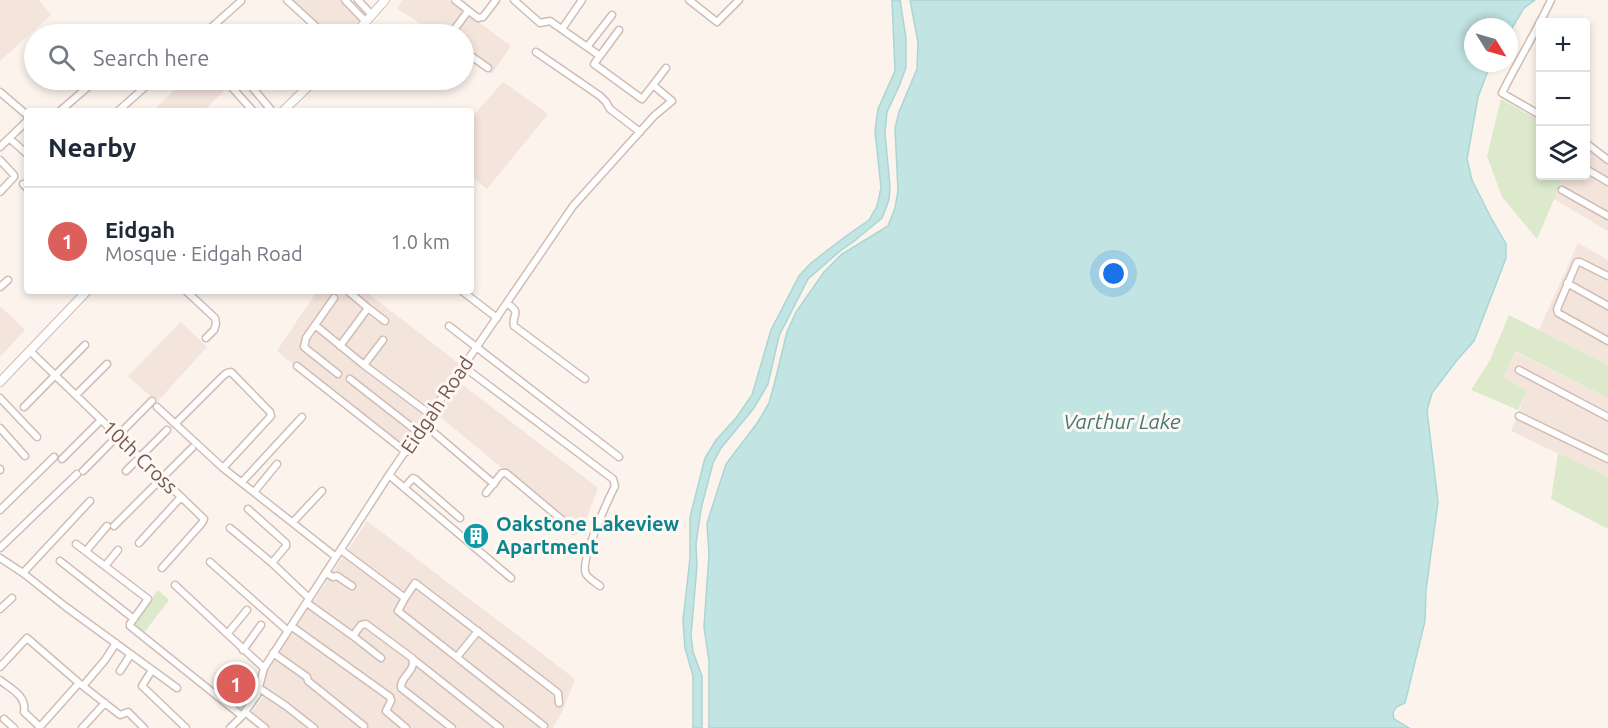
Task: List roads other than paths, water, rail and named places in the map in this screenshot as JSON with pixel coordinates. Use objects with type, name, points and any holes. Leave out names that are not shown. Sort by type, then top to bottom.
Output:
[{"type":"street","points":[[287,0],[313,24]]},
{"type":"street","points":[[345,0],[366,22],[385,0]]},
{"type":"street","points":[[358,0],[372,15]]},
{"type":"street","points":[[455,0],[478,18],[483,17],[496,0]]},
{"type":"street","points":[[514,0],[540,23],[550,21],[600,56]]},
{"type":"street","points":[[562,29],[582,0]]},
{"type":"street","points":[[688,0],[717,22],[739,0]]},
{"type":"street","points":[[1536,113],[1502,93],[1551,0]]},
{"type":"street","points":[[215,24],[241,1]]},
{"type":"street","points":[[458,24],[468,11]]},
{"type":"street","points":[[587,47],[612,15]]},
{"type":"street","points":[[619,30],[594,64],[642,99],[666,68]]},
{"type":"street","points":[[537,52],[600,96],[610,110],[640,132]]},
{"type":"street","points":[[474,58],[488,68]]},
{"type":"street","name":"Eidgah Road","points":[[230,728],[257,695],[264,668],[273,653],[389,475],[573,206],[654,116],[672,101],[652,86]]},
{"type":"street","points":[[63,108],[84,90]]},
{"type":"street","points":[[121,108],[142,90]]},
{"type":"street","points":[[234,90],[250,108]]},
{"type":"street","points":[[254,90],[269,108]]},
{"type":"street","points":[[286,108],[305,90]]},
{"type":"street","points":[[0,92],[24,112]]},
{"type":"street","points":[[0,147],[24,124]]},
{"type":"street","points":[[9,138],[24,151]]},
{"type":"street","points":[[1590,146],[1608,160]]},
{"type":"street","points":[[0,160],[14,175],[0,192]]},
{"type":"street","points":[[1590,171],[1608,182]]},
{"type":"street","points":[[1562,190],[1608,216]]},
{"type":"street","points":[[1608,276],[1577,261],[1557,309],[1558,314],[1608,341]]},
{"type":"street","points":[[0,287],[8,280]]},
{"type":"street","points":[[1567,283],[1608,306]]},
{"type":"street","points":[[0,382],[84,294]]},
{"type":"street","points":[[189,294],[214,318],[216,324],[214,330],[206,338]]},
{"type":"street","points":[[352,294],[386,321]]},
{"type":"street","points":[[466,294],[497,318]]},
{"type":"street","points":[[334,298],[306,338],[304,347],[338,374]]},
{"type":"street","points":[[507,303],[516,312],[514,326],[585,379]]},
{"type":"street","points":[[340,345],[368,308]]},
{"type":"street","points":[[315,325],[431,415]]},
{"type":"street","points":[[449,326],[619,457]]},
{"type":"street","points":[[364,365],[383,340]]},
{"type":"street","points":[[24,407],[85,345]]},
{"type":"street","name":"10th Cross","points":[[30,351],[204,519],[162,568]]},
{"type":"street","points":[[76,395],[106,364]]},
{"type":"street","points":[[297,366],[406,452]]},
{"type":"street","points":[[464,367],[613,479],[615,486],[584,565],[586,574],[600,586]]},
{"type":"street","points":[[1519,370],[1608,417]]},
{"type":"street","points":[[175,424],[224,375],[231,372],[270,412],[271,416],[223,468]]},
{"type":"street","points":[[350,379],[419,433]]},
{"type":"street","points":[[0,398],[37,437]]},
{"type":"street","points":[[0,548],[152,401]]},
{"type":"street","points":[[158,407],[223,468],[336,557]]},
{"type":"street","points":[[1519,416],[1608,459]]},
{"type":"street","points":[[242,482],[302,417]]},
{"type":"street","points":[[62,459],[101,420]]},
{"type":"street","points":[[425,424],[494,484]]},
{"type":"street","points":[[0,428],[25,456]]},
{"type":"street","points":[[126,471],[167,430]]},
{"type":"street","points":[[86,551],[192,448]]},
{"type":"street","points":[[0,510],[54,457]]},
{"type":"street","points":[[255,491],[278,464]]},
{"type":"street","points":[[486,493],[502,473],[506,473],[574,530]]},
{"type":"street","points":[[389,475],[511,578]]},
{"type":"street","points":[[404,488],[412,478],[415,479],[460,518]]},
{"type":"street","points":[[293,522],[322,490]]},
{"type":"street","points":[[139,543],[181,497]]},
{"type":"street","points":[[23,573],[90,501]]},
{"type":"street","points":[[248,508],[286,543],[272,563]]},
{"type":"street","points":[[230,528],[272,563],[308,600],[381,658]]},
{"type":"street","points":[[76,544],[148,598],[130,624],[134,630],[243,714],[265,728]]},
{"type":"street","points":[[105,566],[118,550]]},
{"type":"street","points":[[341,550],[405,598]]},
{"type":"street","points":[[1,561],[23,573],[177,688]]},
{"type":"street","points":[[60,561],[134,619]]},
{"type":"street","points":[[210,562],[290,628],[390,697],[391,701],[386,711],[406,728]]},
{"type":"street","points":[[326,573],[333,577],[337,576],[352,586]]},
{"type":"street","points":[[544,726],[398,611],[415,583],[558,693],[559,704]]},
{"type":"street","points":[[175,585],[264,668]]},
{"type":"street","points":[[0,609],[12,598]]},
{"type":"street","points":[[228,633],[247,610]]},
{"type":"street","points":[[353,636],[361,625],[366,624],[500,728]]},
{"type":"street","points":[[243,650],[261,625]]},
{"type":"street","points":[[456,657],[478,631]]},
{"type":"street","points":[[0,667],[27,638],[81,685],[120,715],[128,712],[144,728]]},
{"type":"street","points":[[0,680],[21,697],[25,705],[24,712],[42,727],[105,660],[116,643]]},
{"type":"street","points":[[273,653],[307,677],[308,681],[364,726]]},
{"type":"street","points":[[120,671],[131,654]]},
{"type":"street","points":[[412,658],[413,667],[401,683],[401,688],[453,728]]},
{"type":"street","points":[[152,670],[142,686],[186,728]]},
{"type":"street","points":[[259,688],[314,728]]},
{"type":"street","points":[[82,728],[105,703]]},
{"type":"street","points":[[4,719],[14,728]]},
{"type":"water","points":[[892,0],[900,0],[906,38],[906,67],[887,112],[885,133],[889,200],[882,218],[808,279],[779,336],[768,384],[754,408],[721,448],[713,463],[701,509],[696,544],[697,566],[691,635],[693,652],[702,676],[702,728],[693,728],[693,676],[685,648],[683,621],[690,558],[690,517],[705,458],[716,440],[736,418],[752,395],[771,330],[799,276],[811,263],[869,220],[877,206],[881,188],[875,131],[878,109],[895,71]]},
{"type":"water","name":"Varthur Lake","points":[[910,0],[1535,0],[1524,8],[1518,18],[1464,18],[1464,72],[1488,72],[1478,97],[1467,159],[1472,180],[1506,244],[1506,258],[1474,341],[1432,393],[1427,410],[1438,502],[1426,590],[1425,621],[1405,703],[1396,707],[1393,713],[1394,719],[1409,728],[709,728],[709,661],[704,627],[709,554],[707,523],[726,464],[758,422],[769,403],[787,332],[796,312],[824,272],[842,254],[888,226],[898,191],[895,128],[899,112],[917,69],[918,42]]},
{"type":"place","name":"Oakstone Lakeview Apartment","points":[[476,536]]},
{"type":"place","name":"Eidgah","points":[[236,684]]}]
